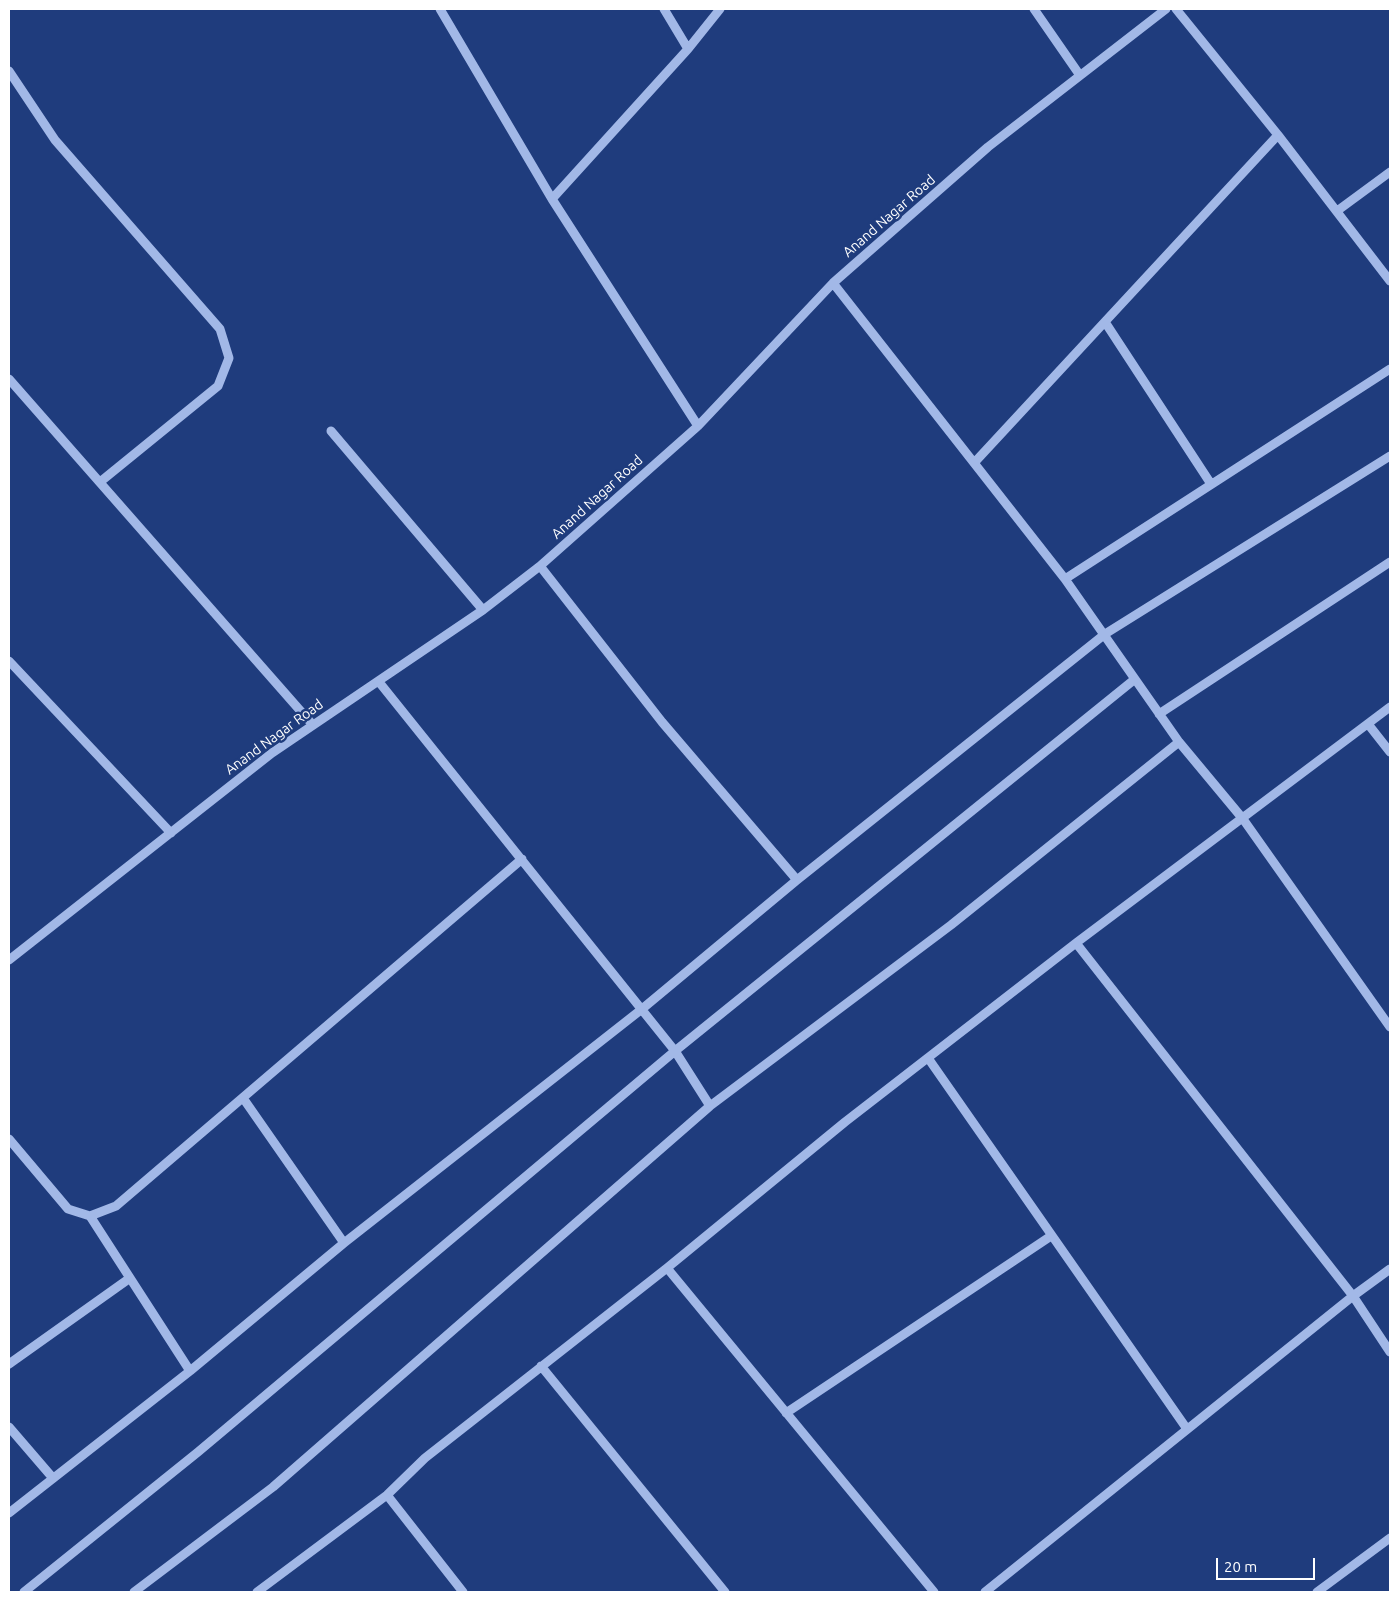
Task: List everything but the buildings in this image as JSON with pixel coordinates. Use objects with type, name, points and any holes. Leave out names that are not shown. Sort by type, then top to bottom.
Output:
[{"type":"street","points":[[440,9],[552,200],[698,426]]},
{"type":"street","points":[[664,9],[688,48]]},
{"type":"street","points":[[552,200],[688,48],[720,9]]},
{"type":"street","points":[[1034,9],[1080,74]]},
{"type":"street","name":"Anand Nagar Road","points":[[9,960],[312,724],[379,682],[483,610],[540,566],[698,426],[833,283],[988,147],[1166,9]]},
{"type":"street","points":[[1176,9],[1278,135],[1390,281]]},
{"type":"street","points":[[9,71],[55,140],[220,329],[229,358],[218,386],[100,482]]},
{"type":"street","points":[[974,463],[1278,135]]},
{"type":"street","points":[[1337,211],[1390,172]]},
{"type":"street","points":[[833,283],[1065,579],[1179,742],[1243,819],[1390,1027]]},
{"type":"street","points":[[1105,322],[1211,484]]},
{"type":"street","points":[[1065,579],[1390,369]]},
{"type":"street","points":[[9,379],[312,724]]},
{"type":"street","points":[[331,431],[483,610]]},
{"type":"street","points":[[9,1513],[52,1477],[190,1371],[344,1243],[642,1009],[797,880],[1105,634],[1390,456]]},
{"type":"street","points":[[1159,714],[1390,562]]},
{"type":"street","points":[[540,566],[662,722],[797,880]]},
{"type":"street","points":[[9,661],[171,833]]},
{"type":"street","points":[[24,1592],[198,1452],[675,1051],[1136,680]]},
{"type":"street","points":[[379,682],[675,1051],[710,1106]]},
{"type":"street","points":[[257,1592],[387,1494],[425,1458],[667,1268],[844,1122],[1076,943],[1390,708]]},
{"type":"street","points":[[1368,724],[1390,752]]},
{"type":"street","points":[[134,1592],[274,1488],[710,1106],[951,925],[1179,742]]},
{"type":"street","points":[[9,1139],[68,1209],[90,1216],[116,1206],[522,859]]},
{"type":"street","points":[[1076,943],[1353,1296],[1390,1352]]},
{"type":"street","points":[[928,1058],[1187,1430]]},
{"type":"street","points":[[243,1098],[344,1243]]},
{"type":"street","points":[[90,1216],[190,1371]]},
{"type":"street","points":[[786,1412],[1051,1236]]},
{"type":"street","points":[[667,1268],[934,1592]]},
{"type":"street","points":[[985,1592],[1353,1296],[1390,1269]]},
{"type":"street","points":[[9,1364],[130,1278]]},
{"type":"street","points":[[541,1366],[725,1592]]},
{"type":"street","points":[[9,1428],[52,1477]]},
{"type":"street","points":[[387,1494],[463,1592]]},
{"type":"street","points":[[1317,1592],[1390,1538]]}]
